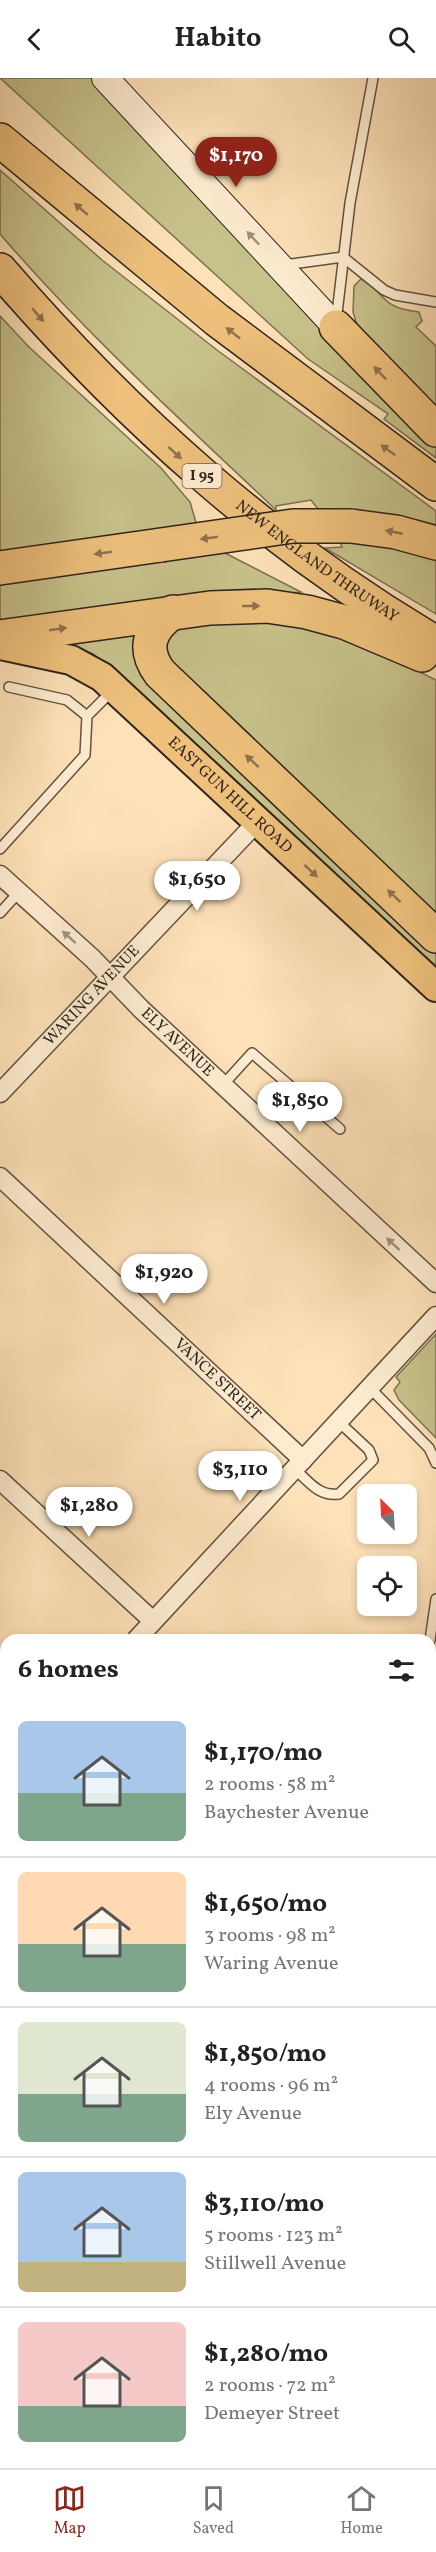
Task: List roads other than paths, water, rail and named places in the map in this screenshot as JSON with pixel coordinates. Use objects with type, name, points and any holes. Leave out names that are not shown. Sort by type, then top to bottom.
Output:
[{"type":"highway","points":[[0,140],[110,234],[225,327],[436,484]]},
{"type":"highway","name":"NEW ENGLAND THRUWAY","points":[[0,270],[98,379],[194,470],[301,554],[436,643]]},
{"type":"highway","points":[[336,327],[436,430]]},
{"type":"highway","points":[[0,568],[284,527],[351,526],[396,532],[436,543]]},
{"type":"highway","points":[[0,637],[229,606],[287,608],[361,628],[436,660]]},
{"type":"highway","points":[[173,612],[156,626],[149,642],[150,658],[160,673],[436,936]]},
{"type":"main road","points":[[105,78],[122,89],[336,327]]},
{"type":"main road","name":"EAST GUN HILL ROAD","points":[[0,645],[71,660],[94,671],[436,987]]},
{"type":"street","name":"WARING AVENUE","points":[[0,1093],[258,821]]},
{"type":"street","name":"ELY AVENUE","points":[[0,875],[111,978],[222,1086],[436,1283]]},
{"type":"street","name":"VANCE STREET","points":[[0,1177],[299,1464]]},
{"type":"street","points":[[142,1634],[436,1316]]},
{"type":"street","points":[[0,1480],[153,1622]]},
{"type":"lane","points":[[336,327],[343,257],[373,78]]},
{"type":"lane","points":[[278,265],[343,257],[384,290],[395,295],[436,302]]},
{"type":"lane","points":[[9,687],[68,700],[87,716]]},
{"type":"lane","points":[[0,849],[85,755],[87,716],[115,688]]},
{"type":"lane","points":[[0,913],[19,892]]},
{"type":"lane","points":[[222,1086],[252,1053],[340,1129]]},
{"type":"lane","points":[[370,1388],[429,1448],[436,1463]]},
{"type":"lane","points":[[299,1464],[314,1488],[332,1495],[339,1494],[373,1460],[369,1450],[339,1422]]},
{"type":"lane","points":[[431,1634],[436,1599]]}]
